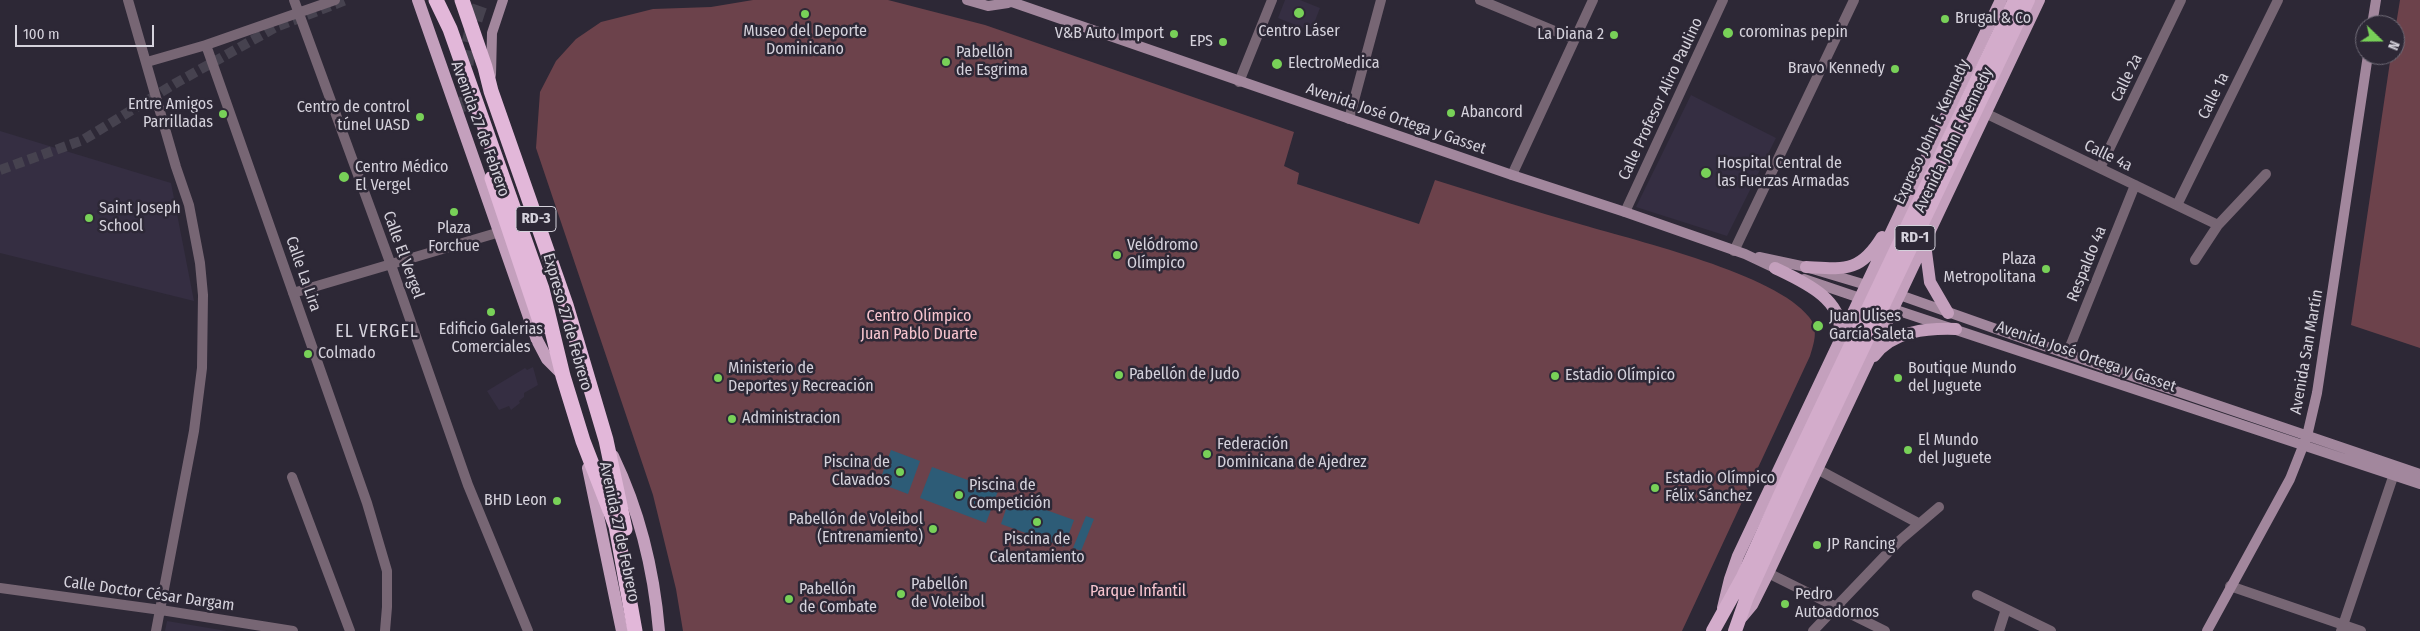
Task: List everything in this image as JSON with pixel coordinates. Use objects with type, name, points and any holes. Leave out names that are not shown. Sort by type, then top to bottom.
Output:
[{"type":"highway","name":"Expreso 27 de Febrero","points":[[436,0],[450,30],[542,288],[559,371],[583,441],[616,526],[635,631]]},
{"type":"highway","name":"Expreso 27 de Febrero","points":[[462,0],[485,66],[491,91],[566,305],[606,440],[636,572],[644,631]]},
{"type":"highway","name":"Expreso John F. Kennedy","points":[[1735,631],[1797,472],[2015,0]]},
{"type":"highway","name":"Expreso John F. Kennedy","points":[[1713,631],[1797,472],[2028,0]]},
{"type":"highway","points":[[468,111],[559,371]]},
{"type":"main road","name":"Avenida 27 de Febrero","points":[[418,0],[537,340],[546,359],[559,371]]},
{"type":"main road","points":[[491,91],[492,33],[503,0]]},
{"type":"main road","name":"Avenida José Ortega y Gasset","points":[[967,0],[988,6],[1007,1],[1734,251],[1806,267],[1901,295],[1948,313],[2307,436],[2395,470],[2420,484]]},
{"type":"main road","name":"Avenida John F. Kennedy","points":[[1722,613],[1738,556],[2001,0]]},
{"type":"main road","name":"Avenida John F. Kennedy","points":[[1742,617],[1752,605],[1768,572],[1862,372],[1901,295],[1924,240],[2039,0]]},
{"type":"main road","points":[[2374,15],[2376,0]]},
{"type":"main road","name":"Avenida San Martín","points":[[2207,631],[2290,479],[2307,436],[2317,393],[2366,65]]},
{"type":"main road","points":[[1910,191],[1910,204],[1888,254],[1889,263],[1894,266],[1900,268],[1906,265],[1933,210],[1941,205]]},
{"type":"main road","points":[[1806,267],[1835,270],[1858,264],[1874,249],[1902,208]]},
{"type":"main road","points":[[1924,240],[1930,282],[1948,313]]},
{"type":"main road","name":"Avenida José Ortega y Gasset","points":[[1745,254],[1775,268],[1859,298],[2303,446],[2395,470],[2420,474]]},
{"type":"main road","points":[[1775,268],[1803,283],[1833,306],[1840,317],[1841,328],[1838,346]]},
{"type":"main road","points":[[1817,388],[1829,377],[1849,331],[1854,326],[1863,325],[1870,331],[1870,339],[1848,388],[1849,401]]},
{"type":"main road","points":[[1862,372],[1879,350],[1903,335],[1925,329],[1956,329]]},
{"type":"main road","name":"Avenida 27 de Febrero","points":[[606,440],[630,492],[651,572],[659,631]]},
{"type":"main road","name":"Avenida 27 de Febrero","points":[[583,441],[622,631]]},
{"type":"street","points":[[128,0],[176,167],[189,205],[200,263],[204,331],[202,368],[194,431],[156,631]]},
{"type":"street","name":"Calle El Vergel","points":[[294,0],[392,265],[468,485],[528,631]]},
{"type":"street","points":[[147,62],[206,45],[335,0]]},
{"type":"street","points":[[1239,82],[1272,0]]},
{"type":"street","points":[[1350,119],[1381,0]]},
{"type":"street","points":[[1481,0],[1574,39]]},
{"type":"street","points":[[1512,175],[1593,0]]},
{"type":"street","name":"Calle Profesor Aliro Paulino","points":[[1625,212],[1723,0]]},
{"type":"street","points":[[1734,251],[1854,0]]},
{"type":"street","name":"Calle 2a","points":[[2100,168],[2181,0]]},
{"type":"street","name":"Calle 1a","points":[[2177,205],[2278,0]]},
{"type":"street","name":"Calle La Lira","points":[[206,45],[367,503],[387,571],[388,607],[385,631]]},
{"type":"street","name":"Calle 4a","points":[[1984,113],[2218,225]]},
{"type":"street","points":[[2195,260],[2218,225],[2266,174]]},
{"type":"street","name":"Respaldo 4a","points":[[2067,354],[2135,185]]},
{"type":"street","points":[[293,293],[500,232]]},
{"type":"street","points":[[1817,469],[1918,523]]},
{"type":"street","points":[[2342,628],[2395,470]]},
{"type":"street","points":[[292,477],[350,631]]},
{"type":"street","points":[[1813,631],[1918,523],[1939,507]]},
{"type":"street","points":[[1768,572],[1885,631]]},
{"type":"street","points":[[2230,586],[2342,628],[2361,631]]},
{"type":"street","name":"Calle Doctor César Dargam","points":[[0,588],[293,631]]},
{"type":"street","points":[[1976,595],[2051,631]]},
{"type":"street","points":[[1999,631],[2006,609]]},
{"type":"shaded area","name":"Centro Láser","points":[[1285,0],[1300,0],[1320,8],[1311,31],[1278,18]]},
{"type":"shaded area","name":"Hospital Central de las Fuerzas Armadas","points":[[1691,95],[1776,138],[1727,236],[1636,207]]},
{"type":"shaded area","name":"Saint Joseph School","points":[[0,131],[171,183],[194,301],[0,253]]},
{"type":"shaded area","points":[[533,367],[538,385],[524,393],[524,397],[519,401],[520,403],[511,410],[509,406],[499,410],[487,391],[525,368],[527,370]]},
{"type":"shaded area","points":[[167,621],[227,631],[165,631]]},
{"type":"green space","name":"Centro Olímpico Juan Pablo Duarte","points":[[753,0],[888,0],[985,25],[1294,132],[1284,166],[1299,173],[1297,184],[1419,224],[1435,180],[1704,261],[1737,273],[1792,301],[1809,317],[1814,326],[1815,336],[1810,356],[1682,631],[683,631],[676,589],[653,495],[536,148],[540,92],[556,61],[576,39],[601,22],[653,9],[711,7]]},
{"type":"green space","points":[[2400,0],[2420,0],[2420,348],[2351,325],[2390,65],[2405,65],[2405,15],[2398,15]]},
{"type":"water","name":"Piscina de Clavados","points":[[891,450],[920,461],[908,494],[879,483]]},
{"type":"water","name":"Piscina de Competición","points":[[932,467],[998,491],[986,523],[920,498]]},
{"type":"water","name":"Piscina de Calentamiento","points":[[1010,497],[1074,520],[1064,547],[1001,524]]},
{"type":"water","points":[[1086,516],[1094,519],[1081,551],[1073,548]]},
{"type":"tunnel","points":[[0,170],[83,140],[176,83],[276,27],[346,0]]},
{"type":"tunnel","points":[[468,111],[465,82],[467,54],[482,0]]},
{"type":"place","name":"Centro Láser","points":[[1299,13]]},
{"type":"place","name":"Museo del Deporte Dominicano","points":[[805,14]]},
{"type":"place","name":"Brugal & Co","points":[[1945,19]]},
{"type":"place","name":"corominas pepin","points":[[1728,33]]},
{"type":"place","name":"V&B Auto Import","points":[[1174,34]]},
{"type":"place","name":"La Diana 2","points":[[1614,35]]},
{"type":"place","name":"EPS","points":[[1223,42]]},
{"type":"place","name":"Pabellón de Esgrima","points":[[946,62]]},
{"type":"place","name":"ElectroMedica","points":[[1277,64]]},
{"type":"place","name":"Bravo Kennedy","points":[[1895,69]]},
{"type":"place","name":"Abancord","points":[[1451,113]]},
{"type":"place","name":"Entre Amigos Parrilladas","points":[[223,114]]},
{"type":"place","name":"Centro de control túnel UASD","points":[[420,117]]},
{"type":"place","name":"Hospital Central de las Fuerzas Armadas","points":[[1706,173]]},
{"type":"place","name":"Centro Médico El Vergel","points":[[344,177]]},
{"type":"place","name":"Plaza Forchue","points":[[454,212]]},
{"type":"place","name":"Saint Joseph School","points":[[89,218]]},
{"type":"place","name":"Velódromo Olímpico","points":[[1117,255]]},
{"type":"place","name":"Plaza Metropolitana","points":[[2046,269]]},
{"type":"place","name":"Edificio Galerias Comerciales","points":[[491,312]]},
{"type":"place","name":"Juan Ulises García Saleta","points":[[1818,326]]},
{"type":"place","name":"Colmado","points":[[308,354]]},
{"type":"place","name":"Pabellón de Judo","points":[[1119,375]]},
{"type":"place","name":"Estadio Olímpico","points":[[1555,376]]},
{"type":"place","name":"Ministerio de Deportes y Recreación","points":[[718,378]]},
{"type":"place","name":"Boutique Mundo del Juguete","points":[[1898,378]]},
{"type":"place","name":"Administracion","points":[[732,419]]},
{"type":"place","name":"El Mundo del Juguete","points":[[1908,450]]},
{"type":"place","name":"Federación Dominicana de Ajedrez","points":[[1207,454]]},
{"type":"place","name":"Piscina de Clavados","points":[[900,472]]},
{"type":"place","name":"Estadio Olímpico Félix Sánchez","points":[[1655,488]]},
{"type":"place","name":"Piscina de Competición","points":[[959,495]]},
{"type":"place","name":"BHD Leon","points":[[557,501]]},
{"type":"place","name":"Piscina de Calentamiento","points":[[1037,522]]},
{"type":"place","name":"Pabellón de Voleibol (Entrenamiento)","points":[[933,529]]},
{"type":"place","name":"JP Rancing","points":[[1817,545]]},
{"type":"place","name":"Pabellón de Voleibol","points":[[901,594]]},
{"type":"place","name":"Pabellón de Combate","points":[[789,599]]},
{"type":"place","name":"Pedro Autoadornos","points":[[1785,604]]},
{"type":"district","name":"EL VERGEL","points":[[377,332]]},
{"type":"park label","name":"Parque Infantil","points":[[1138,592]]}]
